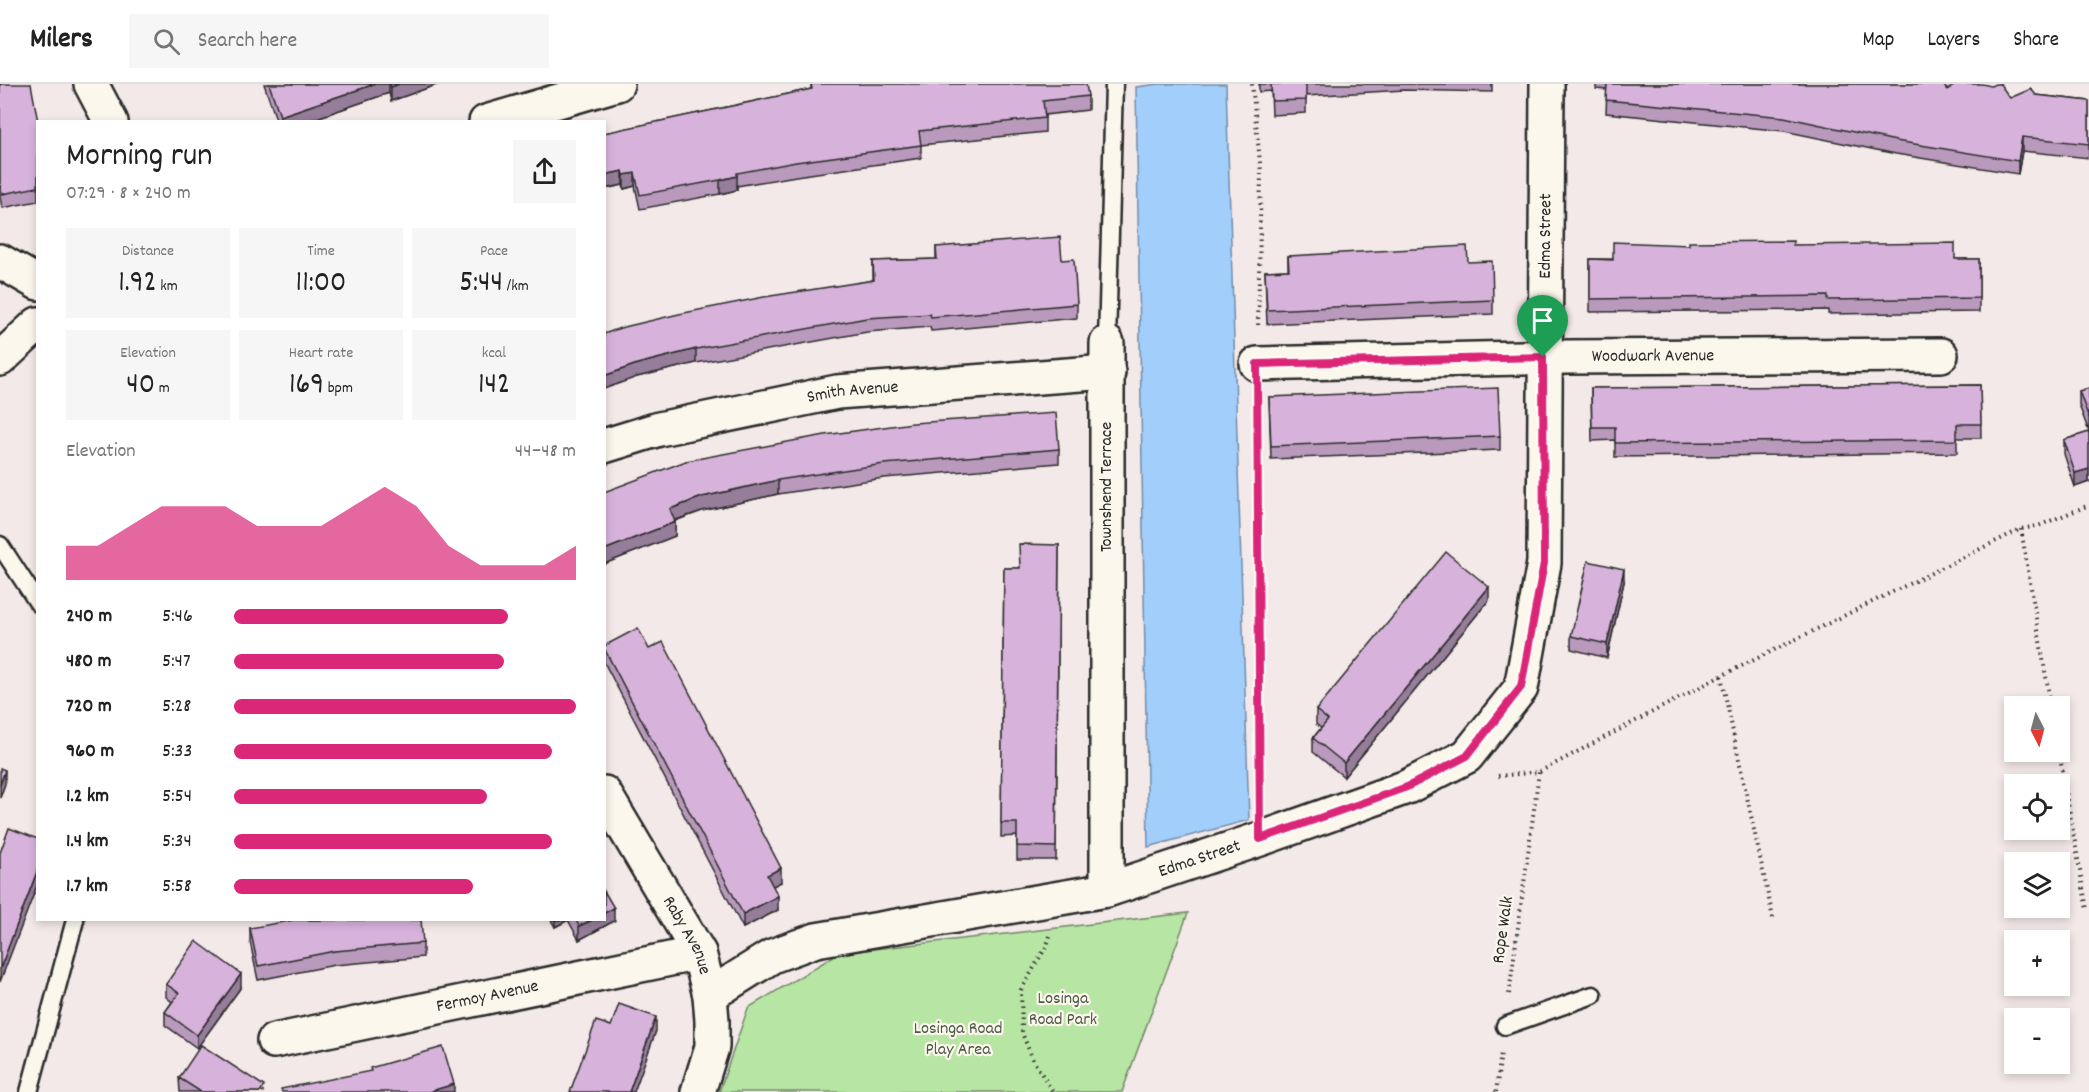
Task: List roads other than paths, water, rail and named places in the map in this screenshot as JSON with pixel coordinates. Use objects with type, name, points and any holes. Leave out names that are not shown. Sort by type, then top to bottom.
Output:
[{"type":"street","points":[[91,84],[110,120]]},
{"type":"street","points":[[493,120],[617,84]]},
{"type":"street","name":"Edma Street","points":[[710,995],[772,956],[816,940],[1107,890],[1407,787],[1467,756],[1521,687],[1544,563],[1543,357],[1547,84]]},
{"type":"street","points":[[0,261],[36,282]]},
{"type":"street","points":[[0,358],[36,326]]},
{"type":"street","name":"Woodwark Avenue","points":[[1257,364],[1543,357],[1941,355]]},
{"type":"street","name":"Smith Avenue","points":[[606,445],[659,429],[837,392],[1108,357]]},
{"type":"street","name":"Townshend Terrace","points":[[1107,890],[1108,357]]},
{"type":"street","name":"Raby Avenue","points":[[606,796],[699,953],[710,995],[712,1047],[698,1092]]},
{"type":"street","name":"Fermoy Avenue","points":[[274,1041],[699,953]]},
{"type":"lane","name":"Townshend Terrace","points":[[1108,357],[1114,84]]},
{"type":"lane","points":[[0,545],[36,600]]},
{"type":"lane","points":[[28,1092],[75,921]]},
{"type":"lane","points":[[1505,1026],[1593,995]]},
{"type":"water","points":[[1159,84],[1226,84],[1249,820],[1148,847],[1136,87]]},
{"type":"park label","name":"Losinga Road Park","points":[[1063,1009]]},
{"type":"park label","name":"Losinga Road Play Area","points":[[958,1039]]}]
